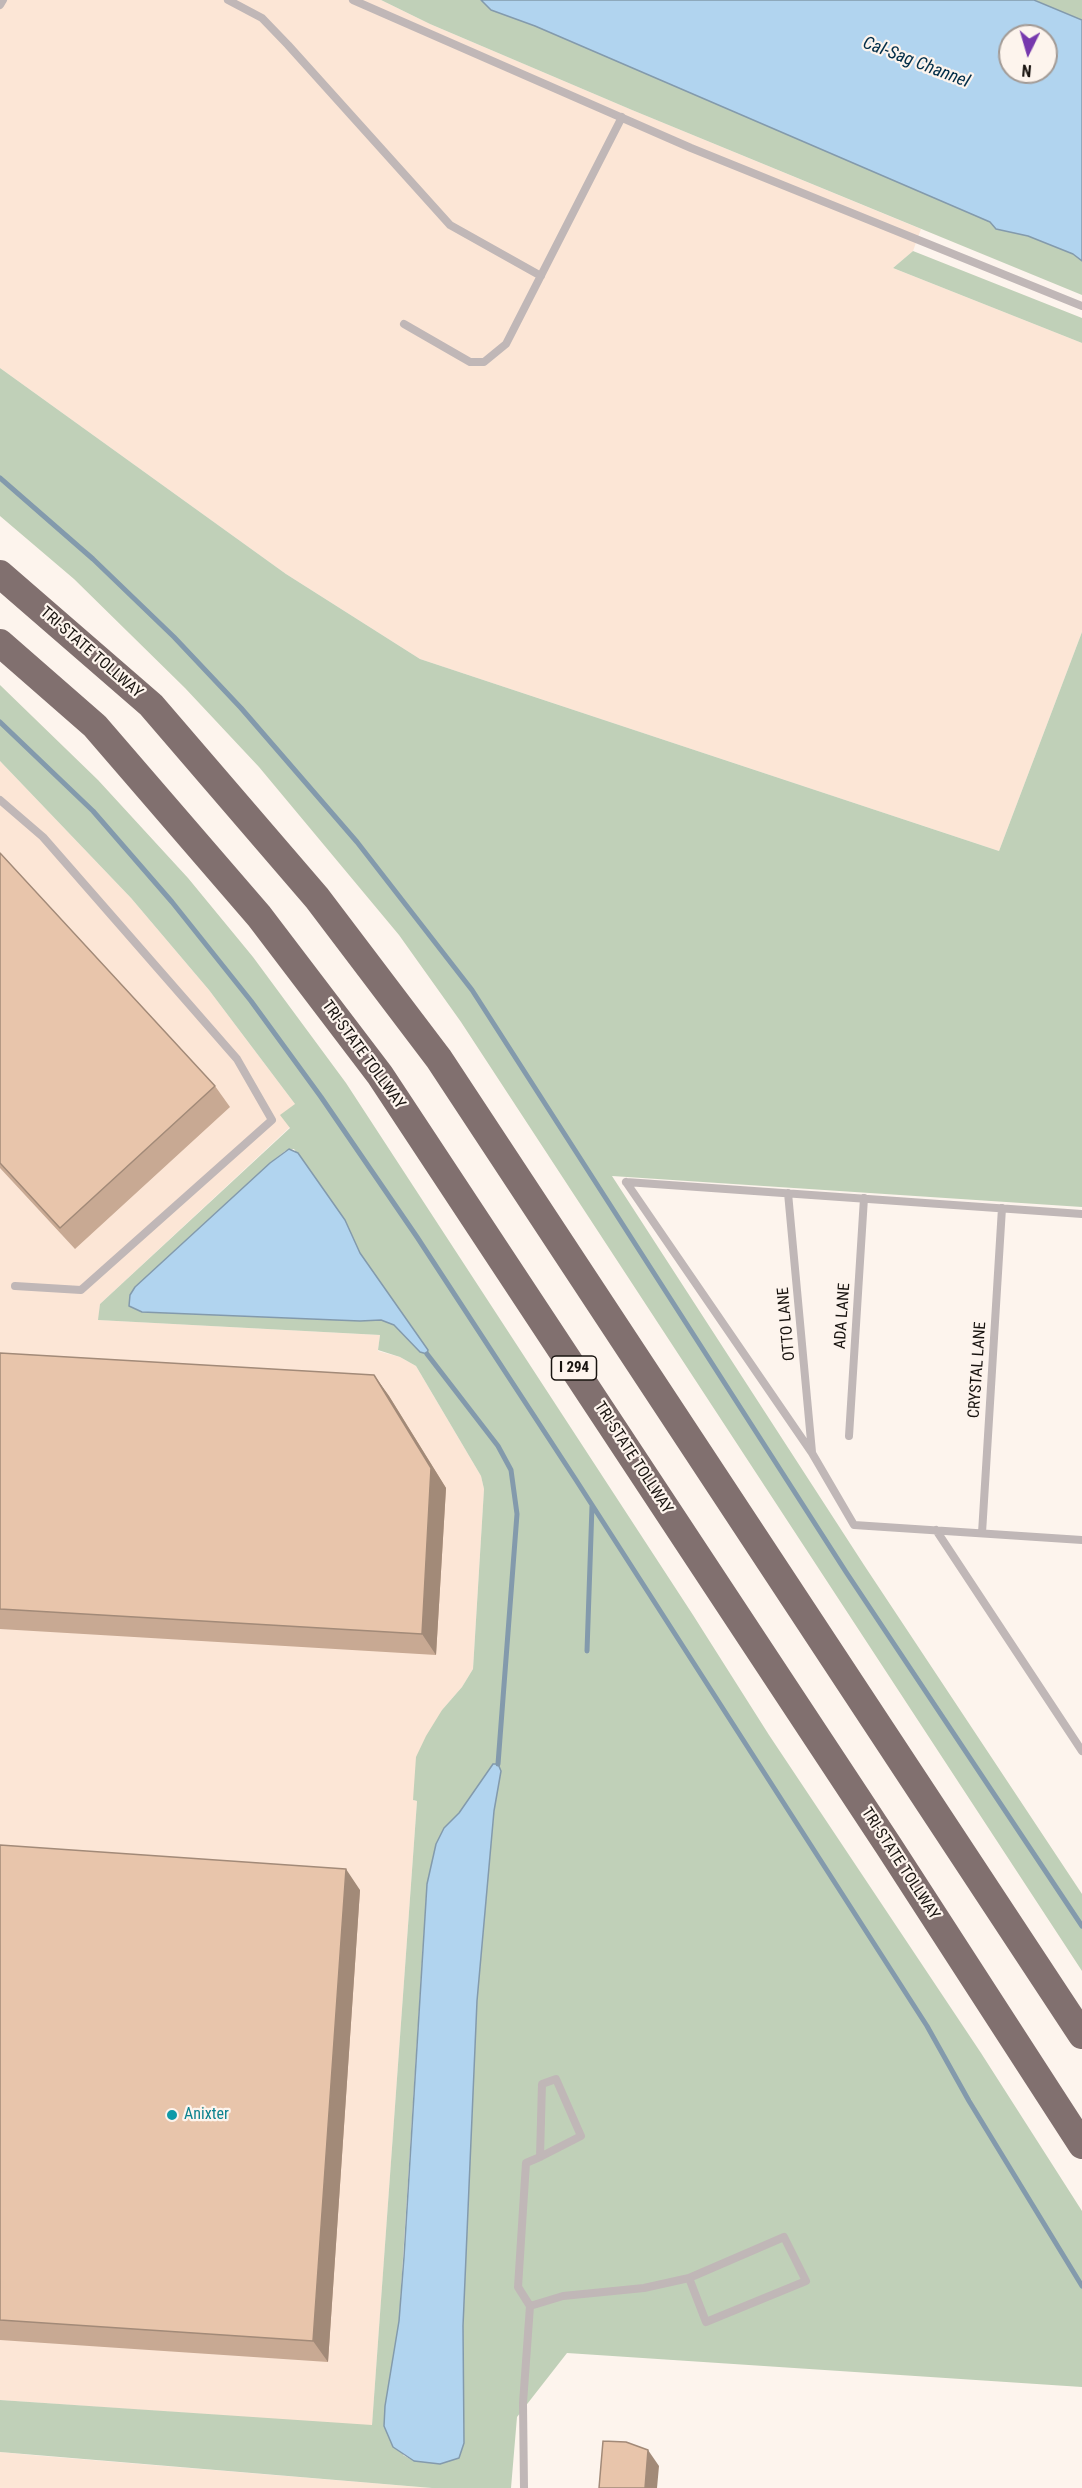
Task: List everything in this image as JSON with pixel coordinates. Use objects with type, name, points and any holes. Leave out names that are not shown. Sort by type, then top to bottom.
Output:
[{"type":"highway","name":"TRI-STATE TOLLWAY","points":[[0,574],[151,705],[316,898],[440,1059],[1082,2035]]},
{"type":"highway","name":"TRI-STATE TOLLWAY","points":[[0,643],[95,726],[259,916],[380,1075],[888,1845],[1082,2145]]},
{"type":"lane","points":[[0,5],[3,0]]},
{"type":"lane","points":[[228,0],[262,18],[450,225],[541,276]]},
{"type":"lane","points":[[353,0],[622,117],[1082,306]]},
{"type":"lane","points":[[404,324],[470,362],[484,362],[506,344],[622,117]]},
{"type":"lane","points":[[0,800],[43,837],[237,1059],[272,1120],[81,1290],[15,1286]]},
{"type":"lane","points":[[1082,1214],[626,1182],[812,1453],[854,1525],[1082,1540]]},
{"type":"lane","name":"OTTO LANE","points":[[788,1193],[812,1453]]},
{"type":"lane","name":"ADA LANE","points":[[849,1436],[864,1198]]},
{"type":"lane","name":"CRYSTAL LANE","points":[[982,1533],[1002,1208]]},
{"type":"lane","points":[[936,1530],[1082,1751]]},
{"type":"lane","points":[[524,2488],[522,2474],[523,2403],[531,2306],[518,2287],[526,2163],[540,2157],[581,2136],[556,2079],[542,2084],[540,2157]]},
{"type":"lane","points":[[531,2306],[563,2296],[644,2288],[689,2278],[784,2237],[806,2281],[706,2322],[689,2278]]},
{"type":"shaded area","points":[[0,0],[381,0],[430,24],[632,110],[921,229],[913,251],[893,268],[1082,343],[1082,632],[999,851],[420,659],[286,574],[0,368]]},
{"type":"shaded area","points":[[0,761],[131,898],[209,990],[295,1104],[290,1127],[100,1304],[99,1320],[380,1335],[378,1351],[400,1357],[416,1366],[481,1476],[484,1489],[473,1669],[462,1687],[442,1710],[413,1800],[417,1801],[372,2426],[0,2400]]},
{"type":"shaded area","points":[[0,2452],[43,2456],[432,2488],[0,2488]]},
{"type":"green space","points":[[381,0],[481,0],[491,10],[535,26],[991,222],[996,229],[1028,236],[1073,254],[1082,261],[1082,295],[632,110],[430,24]]},
{"type":"green space","points":[[1035,0],[1082,0],[1082,20],[1072,17]]},
{"type":"green space","points":[[913,251],[1082,318],[1082,343],[893,268]]},
{"type":"green space","points":[[0,368],[286,574],[420,659],[999,851],[1082,632],[1082,1207],[612,1176],[864,1565],[1082,1894],[1082,1971],[461,1022],[399,935],[259,767],[185,688],[74,579],[0,516]]},
{"type":"green space","points":[[0,685],[98,780],[188,878],[253,957],[346,1083],[769,1735],[981,2053],[1082,2211],[1082,2387],[567,2353],[517,2417],[511,2488],[432,2488],[0,2452],[0,2400],[372,2425],[417,1801],[413,1800],[416,1757],[442,1710],[462,1687],[473,1669],[484,1489],[481,1476],[416,1366],[400,1357],[378,1350],[380,1335],[98,1320],[100,1304],[290,1128],[280,1115],[295,1104],[209,990],[131,898],[0,761]],"holes":[[[294,1149],[345,1220],[360,1253],[428,1350],[427,1354],[420,1352],[394,1325],[381,1320],[142,1312],[135,1287],[270,1163],[285,1151]],[[493,1764],[501,1771],[494,1811],[477,2001],[463,2326],[464,2443],[459,2458],[440,2464],[414,2461],[403,2455],[399,2321],[427,1884],[444,1829],[459,1813]]]},
{"type":"water","name":"Cal-Sag Channel","points":[[481,0],[1034,0],[1082,20],[1082,261],[1073,254],[1028,236],[996,229],[990,222],[535,26],[491,10]]},
{"type":"water","points":[[289,1149],[298,1153],[345,1220],[360,1253],[428,1350],[427,1354],[420,1352],[394,1325],[381,1320],[142,1312],[129,1306],[130,1295],[135,1287],[270,1163]]},
{"type":"water","points":[[493,1764],[498,1764],[501,1771],[494,1811],[477,2001],[463,2326],[464,2443],[459,2458],[440,2464],[414,2461],[393,2447],[384,2426],[385,2406],[399,2321],[427,1884],[436,1844],[444,1828],[459,1813]]},
{"type":"building","points":[[0,853],[215,1086],[60,1228],[0,1163]]},
{"type":"building","points":[[0,1353],[374,1375],[431,1468],[422,1634],[0,1609]]},
{"type":"building","name":"Anixter","points":[[0,1845],[346,1869],[313,2341],[0,2320]]},
{"type":"building","points":[[603,2441],[626,2442],[648,2450],[645,2488],[599,2488]]},
{"type":"waterway","points":[[0,478],[93,559],[174,637],[241,708],[357,842],[472,990],[846,1572],[1082,1926]]},
{"type":"waterway","points":[[0,722],[93,811],[172,902],[251,1001],[321,1097],[417,1237],[576,1480],[927,2026],[969,2101],[1082,2286]]},
{"type":"waterway","points":[[427,1354],[498,1446],[511,1470],[517,1514],[498,1764]]},
{"type":"waterway","points":[[587,1651],[592,1506]]},
{"type":"place","name":"Anixter","points":[[172,2115]]}]
